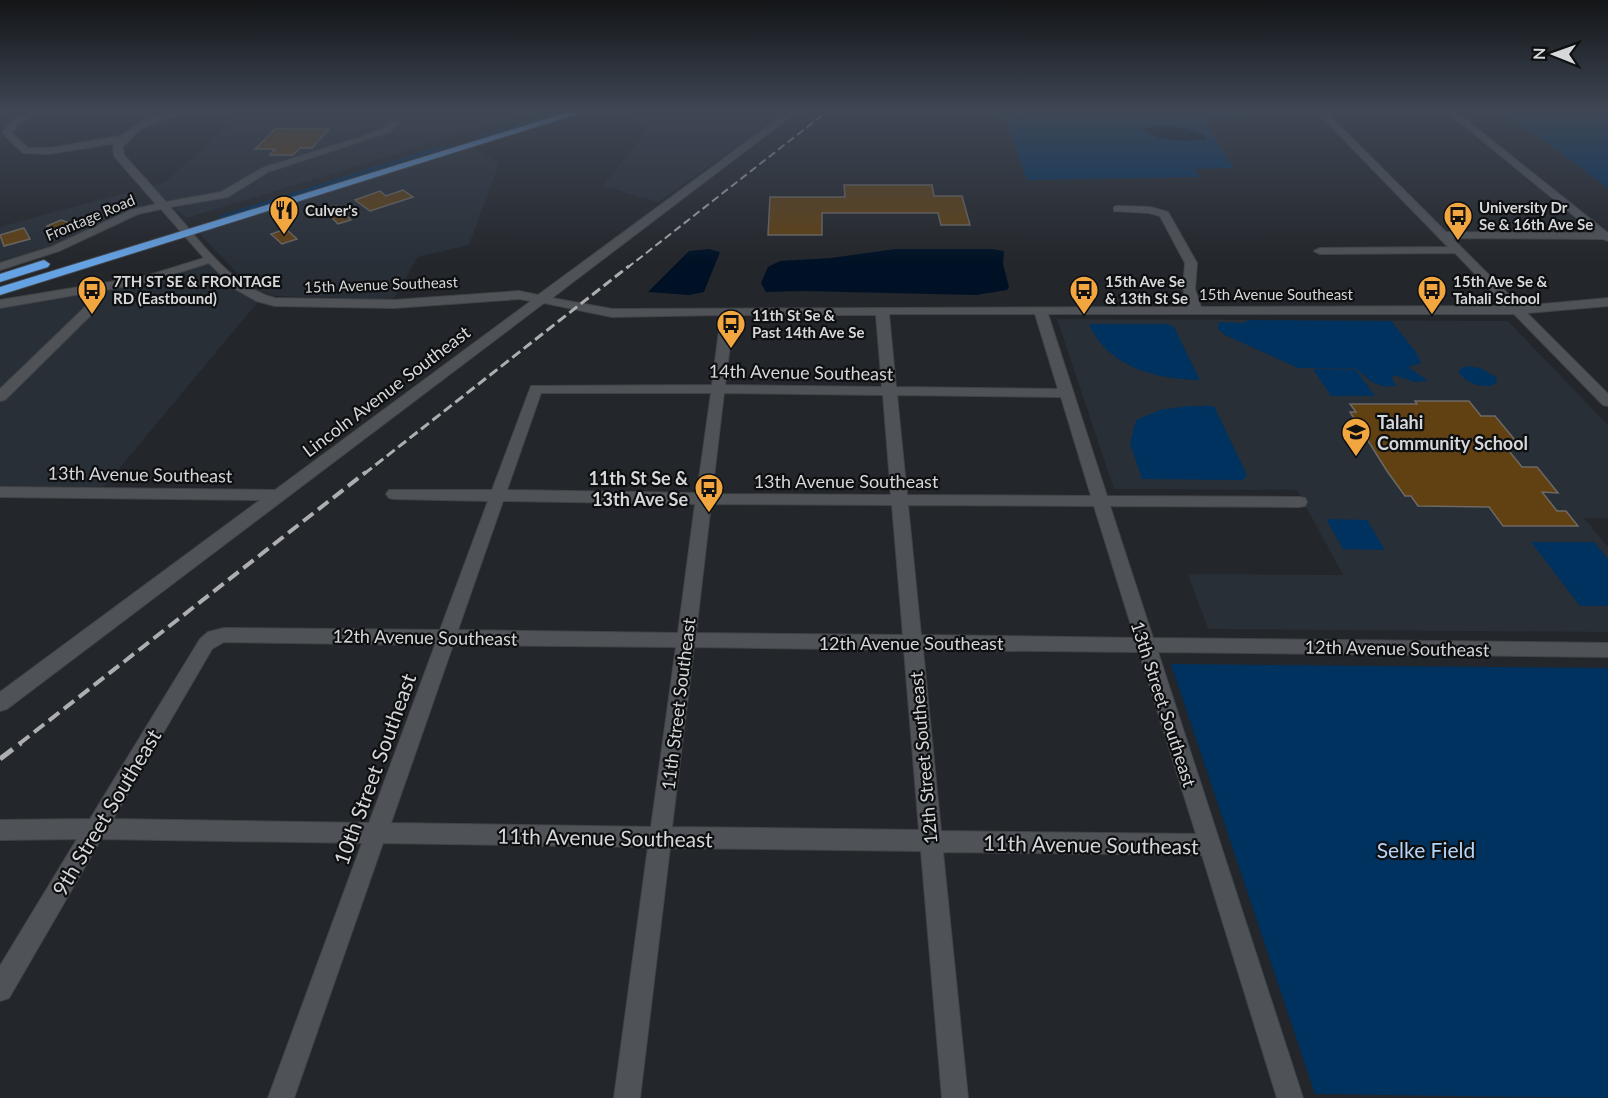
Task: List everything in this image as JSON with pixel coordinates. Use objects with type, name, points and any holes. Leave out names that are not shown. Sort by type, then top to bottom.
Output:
[{"type":"highway","points":[[0,291],[184,228],[393,161]]},
{"type":"highway","points":[[0,278],[184,228],[411,161]]},
{"type":"street","name":"15th Avenue Southeast","points":[[124,161],[211,259],[248,293],[277,302],[394,304],[519,295],[612,313],[715,313],[728,310],[1517,310],[1608,302]]},
{"type":"street","name":"Frontage Road","points":[[0,267],[64,246],[118,218],[163,205],[224,195],[265,170],[293,161]]},
{"type":"street","name":"Lincoln Avenue Southeast","points":[[0,703],[726,161]]},
{"type":"street","points":[[1370,161],[1608,402]]},
{"type":"street","points":[[1513,161],[1607,237]]},
{"type":"street","points":[[1118,209],[1150,210],[1167,217],[1191,263],[1188,289],[1196,310]]},
{"type":"street","points":[[1443,235],[1607,237]]},
{"type":"street","points":[[1320,251],[1458,250]]},
{"type":"street","points":[[0,304],[101,288],[170,273],[211,259]]},
{"type":"street","points":[[0,397],[89,310],[101,288]]},
{"type":"street","name":"11th Street Southeast","points":[[627,1098],[728,310]]},
{"type":"street","name":"13th Street Southeast","points":[[1040,310],[1290,1098]]},
{"type":"street","name":"12th Street Southeast","points":[[882,311],[955,1098]]},
{"type":"street","name":"14th Avenue Southeast","points":[[536,389],[718,388],[1065,393]]},
{"type":"street","name":"10th Street Southeast","points":[[281,1098],[536,389]]},
{"type":"street","name":"13th Avenue Southeast","points":[[0,492],[279,495]]},
{"type":"street","name":"13th Avenue Southeast","points":[[394,494],[899,501],[1299,502]]},
{"type":"street","name":"12th Avenue Southeast","points":[[214,637],[447,637],[686,642],[1608,650]]},
{"type":"street","name":"9th Street Southeast","points":[[0,989],[206,644],[214,637]]},
{"type":"street","name":"11th Avenue Southeast","points":[[0,830],[96,829],[661,839],[1209,845]]},
{"type":"shaded area","points":[[188,161],[372,161],[187,218],[147,187],[165,182]]},
{"type":"shaded area","points":[[428,161],[499,163],[469,245],[418,257],[393,300],[275,296],[259,291],[248,285],[199,233]]},
{"type":"shaded area","points":[[623,161],[716,161],[658,202],[603,186]]},
{"type":"shaded area","points":[[128,192],[146,211],[77,242],[0,266],[0,227]]},
{"type":"shaded area","points":[[709,249],[720,252],[704,292],[689,295],[648,292],[689,251]]},
{"type":"shaded area","points":[[895,249],[1004,251],[1003,264],[1009,287],[1007,290],[976,295],[766,292],[761,283],[768,267],[780,261],[831,258]]},
{"type":"shaded area","points":[[209,263],[227,284],[257,303],[104,487],[0,488],[0,305],[133,285]]},
{"type":"shaded area","name":"Talahi Community School","points":[[1057,319],[1508,321],[1608,425],[1608,518],[1584,518],[1608,547],[1608,632],[1208,629],[1188,574],[1343,575],[1297,490],[1114,489]]},
{"type":"green space","points":[[393,161],[404,161],[222,219],[219,216]]},
{"type":"green space","points":[[1021,161],[1230,161],[1234,168],[1194,169],[1200,177],[1027,180]]},
{"type":"green space","points":[[1572,161],[1608,161],[1608,188]]},
{"type":"green space","points":[[1250,320],[1391,321],[1416,352],[1421,363],[1408,367],[1428,381],[1415,382],[1394,375],[1392,378],[1396,386],[1390,387],[1370,380],[1357,369],[1298,368],[1225,335],[1218,329],[1219,322],[1243,323]]},
{"type":"green space","points":[[1089,324],[1167,324],[1174,327],[1200,380],[1151,374],[1121,361],[1097,339]]},
{"type":"green space","points":[[1468,366],[1480,368],[1496,377],[1497,383],[1482,386],[1471,383],[1459,372],[1460,369]]},
{"type":"green space","points":[[1313,369],[1356,370],[1375,396],[1331,396]]},
{"type":"green space","points":[[1188,406],[1214,406],[1247,475],[1243,480],[1142,479],[1130,443],[1136,420],[1160,410]]},
{"type":"green space","points":[[1326,519],[1367,520],[1385,550],[1343,549]]},
{"type":"green space","points":[[1531,542],[1594,542],[1608,559],[1608,606],[1580,606]]},
{"type":"green space","name":"Selke Field","points":[[1171,664],[1608,668],[1608,1098],[1315,1094]]},
{"type":"building","points":[[844,185],[932,185],[934,196],[962,196],[970,225],[941,225],[938,213],[822,213],[822,235],[768,235],[770,197],[845,197]]},
{"type":"building","points":[[403,190],[413,197],[370,211],[355,200],[380,191],[386,196]]},
{"type":"building","points":[[336,206],[351,220],[338,224],[323,209]]},
{"type":"building","points":[[61,220],[79,226],[65,232],[47,226]]},
{"type":"building","points":[[24,228],[30,239],[4,246],[0,235]]},
{"type":"building","name":"Culver's","points":[[286,229],[297,239],[282,244],[271,234]]},
{"type":"building","name":"Talahi Community School","points":[[1415,401],[1469,401],[1481,416],[1495,416],[1515,440],[1500,440],[1522,467],[1537,467],[1558,493],[1542,492],[1557,511],[1566,511],[1578,526],[1503,526],[1489,507],[1418,506],[1411,496],[1405,496],[1350,412],[1356,412],[1350,404],[1417,404]]},
{"type":"railway","points":[[627,268],[763,161]]},
{"type":"railway","points":[[364,474],[629,266]]},
{"type":"railway","points":[[19,744],[366,472]]},
{"type":"railway","points":[[0,759],[21,743]]},
{"type":"place","name":"Culver's","points":[[284,236]]},
{"type":"place","name":"University Dr Se & 16th Ave Se","points":[[1458,242]]},
{"type":"place","name":"7TH ST SE & FRONTAGE RD (Eastbound)","points":[[92,316]]},
{"type":"place","name":"15th Ave Se & 13th St Se","points":[[1084,316]]},
{"type":"place","name":"15th Ave Se & Tahali School","points":[[1432,316]]},
{"type":"place","name":"11th St Se & Past 14th Ave Se","points":[[731,350]]},
{"type":"place","name":"Talahi Community School","points":[[1356,458]]},
{"type":"place","name":"11th St Se & 13th Ave Se","points":[[709,514]]}]
